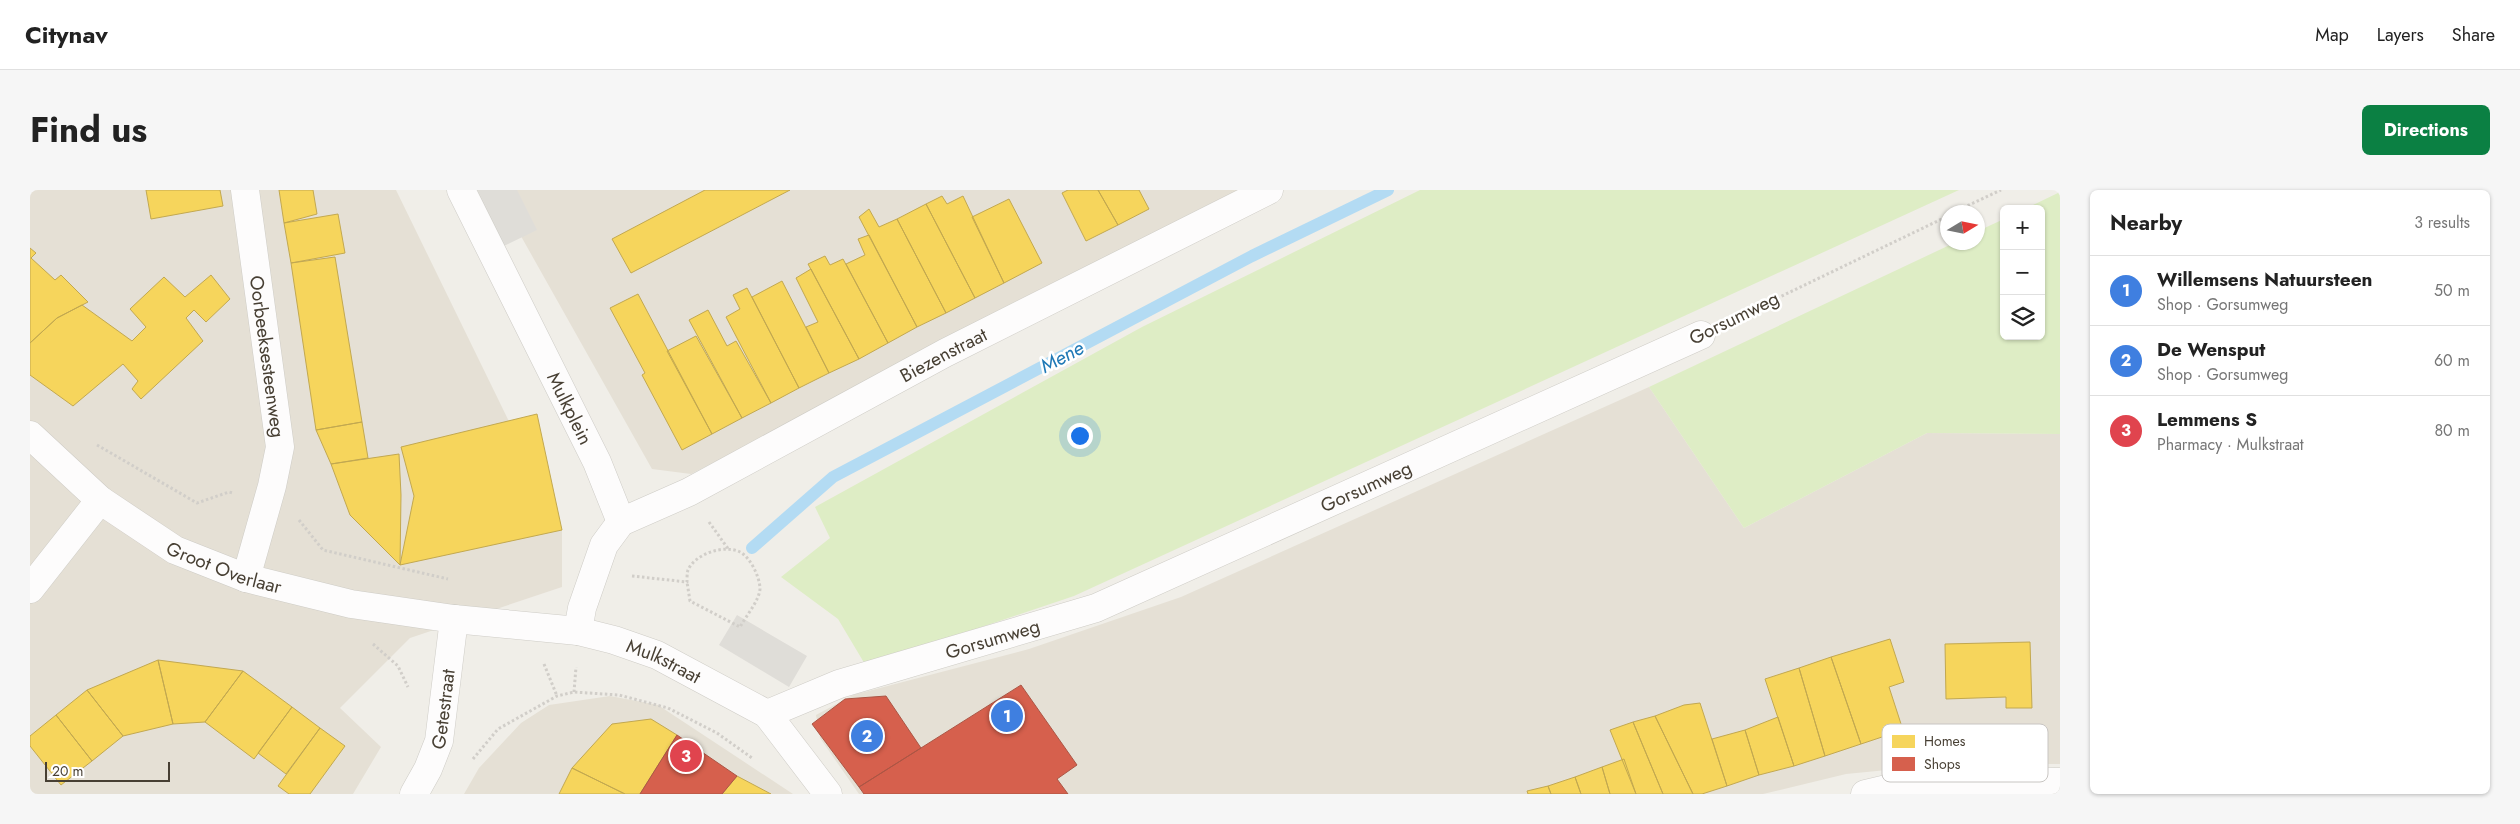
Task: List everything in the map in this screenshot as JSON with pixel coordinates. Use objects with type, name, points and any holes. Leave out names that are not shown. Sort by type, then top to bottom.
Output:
[{"type":"street","name":"Oorbeeksesteenweg","points":[[245,190],[280,448],[272,486],[246,578]]},
{"type":"street","name":"Mulkplein","points":[[461,190],[598,462],[621,522]]},
{"type":"street","name":"Biezenstraat","points":[[621,522],[689,492],[945,353],[1269,190]]},
{"type":"street","name":"Gorsumweg","points":[[768,714],[839,684],[1096,608],[1701,335]]},
{"type":"street","name":"Groot Overlaar","points":[[30,436],[100,500],[175,550],[246,578],[351,604],[454,619]]},
{"type":"street","points":[[30,589],[100,500]]},
{"type":"street","points":[[578,631],[582,608],[604,545],[621,522]]},
{"type":"street","name":"Mulkstraat","points":[[454,619],[578,631],[614,640],[657,655],[768,714],[828,794]]},
{"type":"street","name":"Getestraat","points":[[414,794],[428,770],[439,741],[454,619]]},
{"type":"street","points":[[1865,794],[1903,785],[1971,782]]},
{"type":"path","points":[[1969,205],[2001,190]]},
{"type":"path","name":"Gorsumweg","points":[[1701,335],[1940,220]]},
{"type":"path","points":[[91,442],[197,503],[229,492],[266,503],[292,511],[323,550],[453,580]]},
{"type":"path","points":[[729,550],[740,552],[756,571],[760,589],[740,627],[690,601],[687,582],[688,570],[700,558],[712,552],[729,550]]},
{"type":"path","points":[[598,566],[627,576],[687,582]]},
{"type":"path","points":[[367,639],[398,666],[410,695]]},
{"type":"path","points":[[469,763],[498,728],[557,696],[574,692],[619,695],[668,708],[717,733],[760,763],[802,760]]},
{"type":"shaded area","points":[[30,190],[396,190],[562,530],[562,587],[410,638],[340,708],[381,747],[353,794],[30,794]]},
{"type":"shaded area","points":[[477,190],[517,190],[537,230],[504,246]]},
{"type":"shaded area","points":[[495,190],[1249,190],[691,474],[652,469]]},
{"type":"shaded area","points":[[1649,387],[1744,528],[1927,433],[2060,434],[2060,764],[2048,764],[2048,724],[1882,724],[1882,770],[1846,774],[1763,794],[859,794],[820,738],[816,715],[853,695],[1029,649],[1181,597]]},
{"type":"shaded area","points":[[737,615],[807,656],[789,687],[719,645]]},
{"type":"shaded area","points":[[610,696],[658,705],[793,794],[464,794],[479,768],[521,723],[549,705]]},
{"type":"green space","points":[[1420,190],[1959,190],[1074,596],[866,666],[838,619],[781,577],[830,538],[815,507],[1142,327]]},
{"type":"green space","points":[[2060,192],[2060,434],[1927,433],[1744,528],[1649,387],[1940,250],[1985,250],[1985,228],[2000,221],[2000,340],[2045,340],[2045,205],[2033,205]]},
{"type":"building: Homes","points":[[146,190],[220,190],[223,206],[151,219]]},
{"type":"building: Homes","points":[[279,190],[313,190],[317,214],[284,223]]},
{"type":"building: Homes","points":[[705,190],[790,190],[631,273],[612,239]]},
{"type":"building: Homes","points":[[1068,190],[1098,190],[1118,225],[1086,241],[1062,193]]},
{"type":"building: Homes","points":[[1098,190],[1139,190],[1149,209],[1118,225]]},
{"type":"building: Homes","points":[[942,196],[947,204],[963,196],[1004,283],[975,298],[926,204]]},
{"type":"building: Homes","points":[[1009,199],[1042,263],[1004,283],[972,217]]},
{"type":"building: Homes","points":[[926,204],[975,298],[946,313],[897,219]]},
{"type":"building: Homes","points":[[869,209],[879,227],[897,219],[946,313],[917,327],[859,217]]},
{"type":"building: Homes","points":[[338,214],[345,253],[291,263],[284,223]]},
{"type":"building: Homes","points":[[869,235],[917,327],[888,343],[846,264],[865,255],[858,239]]},
{"type":"building: Homes","points":[[30,248],[36,253],[31,258],[55,280],[61,275],[88,302],[57,318],[30,343]]},
{"type":"building: Homes","points":[[825,256],[830,265],[843,259],[888,343],[859,359],[808,264]]},
{"type":"building: Homes","points":[[335,257],[362,422],[316,430],[291,263]]},
{"type":"building: Homes","points":[[811,269],[859,359],[829,373],[806,327],[818,322],[796,278]]},
{"type":"building: Homes","points":[[211,275],[230,299],[206,322],[194,310],[186,318],[203,341],[141,399],[132,389],[138,381],[123,364],[73,406],[30,375],[30,343],[57,318],[82,305],[132,341],[146,327],[130,309],[164,277],[185,297]]},
{"type":"building: Homes","points":[[782,281],[829,373],[799,388],[752,297]]},
{"type":"building: Homes","points":[[747,288],[799,388],[771,403],[726,317],[740,309],[733,295]]},
{"type":"building: Homes","points":[[638,294],[712,434],[682,450],[642,375],[645,373],[610,308]]},
{"type":"building: Homes","points":[[708,310],[727,346],[736,341],[771,403],[742,418],[689,320]]},
{"type":"building: Homes","points":[[696,336],[742,418],[712,434],[667,351]]},
{"type":"building: Homes","points":[[537,414],[562,530],[400,565],[414,496],[401,447]]},
{"type":"building: Homes","points":[[362,422],[368,458],[331,464],[316,430]]},
{"type":"building: Homes","points":[[399,454],[401,495],[400,565],[350,515],[331,464]]},
{"type":"building: Homes","points":[[1890,639],[1904,682],[1889,687],[1901,724],[1882,724],[1882,737],[1861,744],[1831,657]]},
{"type":"building: Homes","points":[[2030,642],[2032,708],[2006,708],[2006,697],[1946,699],[1945,644]]},
{"type":"building: Homes","points":[[1831,657],[1861,744],[1825,756],[1799,668]]},
{"type":"building: Homes","points":[[158,660],[243,671],[205,722],[173,724]]},
{"type":"building: Homes","points":[[158,660],[173,724],[123,736],[87,690]]},
{"type":"building: Homes","points":[[1799,668],[1825,756],[1794,766],[1765,679]]},
{"type":"building: Homes","points":[[243,671],[292,707],[254,759],[205,722]]},
{"type":"building: Homes","points":[[87,690],[123,736],[92,761],[56,715]]},
{"type":"building: Homes","points":[[1700,703],[1727,786],[1702,794],[1693,794],[1655,716],[1684,705]]},
{"type":"building: Homes","points":[[292,707],[320,728],[286,774],[258,753]]},
{"type":"building: Homes","points":[[56,715],[92,761],[61,785],[30,746],[30,736]]},
{"type":"building: Homes","points":[[1655,716],[1693,794],[1663,794],[1633,722]]},
{"type":"building: Homes","points":[[1778,717],[1794,766],[1759,775],[1745,730]]},
{"type":"building: Homes","points":[[651,719],[677,735],[640,794],[625,794],[572,768],[612,724]]},
{"type":"building: Homes","points":[[1633,722],[1663,794],[1636,794],[1610,730]]},
{"type":"building: Homes","points":[[320,728],[345,746],[310,794],[289,794],[278,786]]},
{"type":"building: Homes","points":[[1745,730],[1759,775],[1727,786],[1712,739]]},
{"type":"building: Homes","points":[[1624,759],[1636,794],[1610,794],[1602,767]]},
{"type":"building: Homes","points":[[1602,767],[1610,794],[1581,794],[1575,777]]},
{"type":"building: Homes","points":[[572,768],[625,794],[559,794]]},
{"type":"building: Homes","points":[[737,776],[771,794],[722,794]]},
{"type":"building: Homes","points":[[1575,777],[1581,794],[1551,794],[1548,786]]},
{"type":"building: Homes","points":[[1548,786],[1551,794],[1528,794],[1527,791]]},
{"type":"building: Shops","points":[[1021,685],[1077,765],[1057,779],[1068,794],[864,794],[859,787]]},
{"type":"building: Shops","points":[[886,696],[921,748],[859,787],[812,724],[845,699]]},
{"type":"building: Shops","points":[[677,735],[737,776],[722,794],[640,794]]},
{"type":"waterway","name":"Mene","points":[[752,548],[833,477],[1252,256],[1388,190]]},
{"type":"place","name":"Willemsens Natuursteen","points":[[1007,716]]},
{"type":"place","name":"De Wensput","points":[[867,736]]},
{"type":"place","name":"Lemmens S","points":[[686,756]]}]
